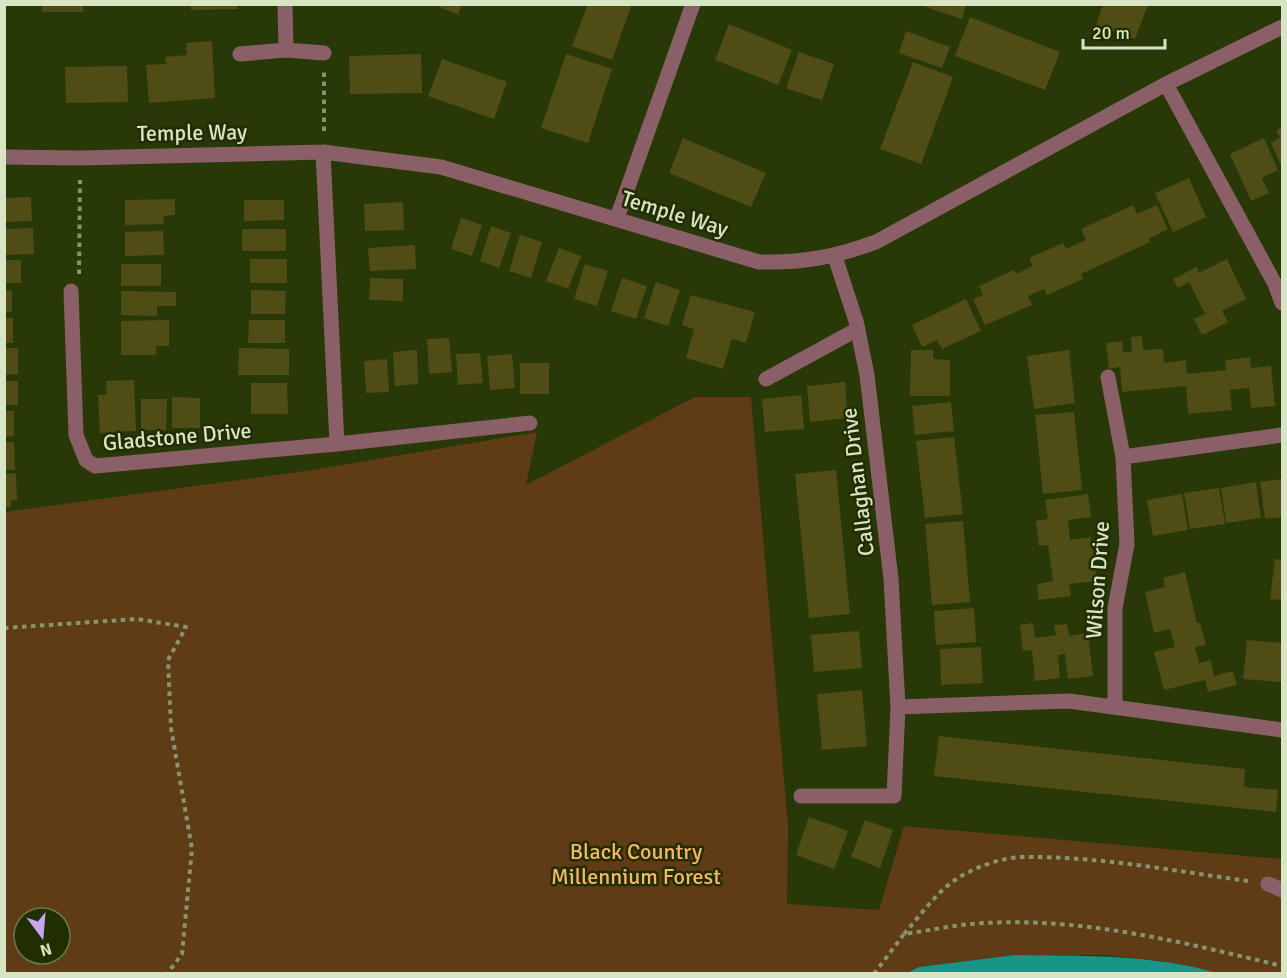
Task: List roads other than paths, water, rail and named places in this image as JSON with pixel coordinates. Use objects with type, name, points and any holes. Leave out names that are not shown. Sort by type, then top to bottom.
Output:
[{"type":"street","points":[[285,4],[286,50]]},
{"type":"street","points":[[617,218],[693,4]]},
{"type":"street","name":"Temple Way","points":[[4,157],[80,158],[323,152],[441,167],[759,262],[790,262],[834,257],[876,242],[1166,84],[1282,27]]},
{"type":"street","points":[[240,54],[286,50],[324,53]]},
{"type":"street","points":[[1166,84],[1275,284],[1282,303]]},
{"type":"street","points":[[323,152],[337,444]]},
{"type":"street","name":"Callaghan Drive","points":[[801,796],[894,796],[898,707],[891,579],[882,490],[867,375],[858,329],[834,257]]},
{"type":"street","name":"Gladstone Drive","points":[[71,291],[76,435],[86,460],[95,466],[337,444],[530,423]]},
{"type":"street","points":[[766,379],[858,329]]},
{"type":"street","name":"Wilson Drive","points":[[1108,377],[1123,457],[1127,544],[1115,608],[1114,706]]},
{"type":"street","points":[[1123,457],[1282,435]]},
{"type":"street","points":[[898,707],[1069,701],[1282,730]]},
{"type":"water","points":[[1015,955],[1142,959],[1217,973],[907,973],[919,967]]},
{"type":"park label","name":"Black Country Millennium Forest","points":[[636,864]]}]
